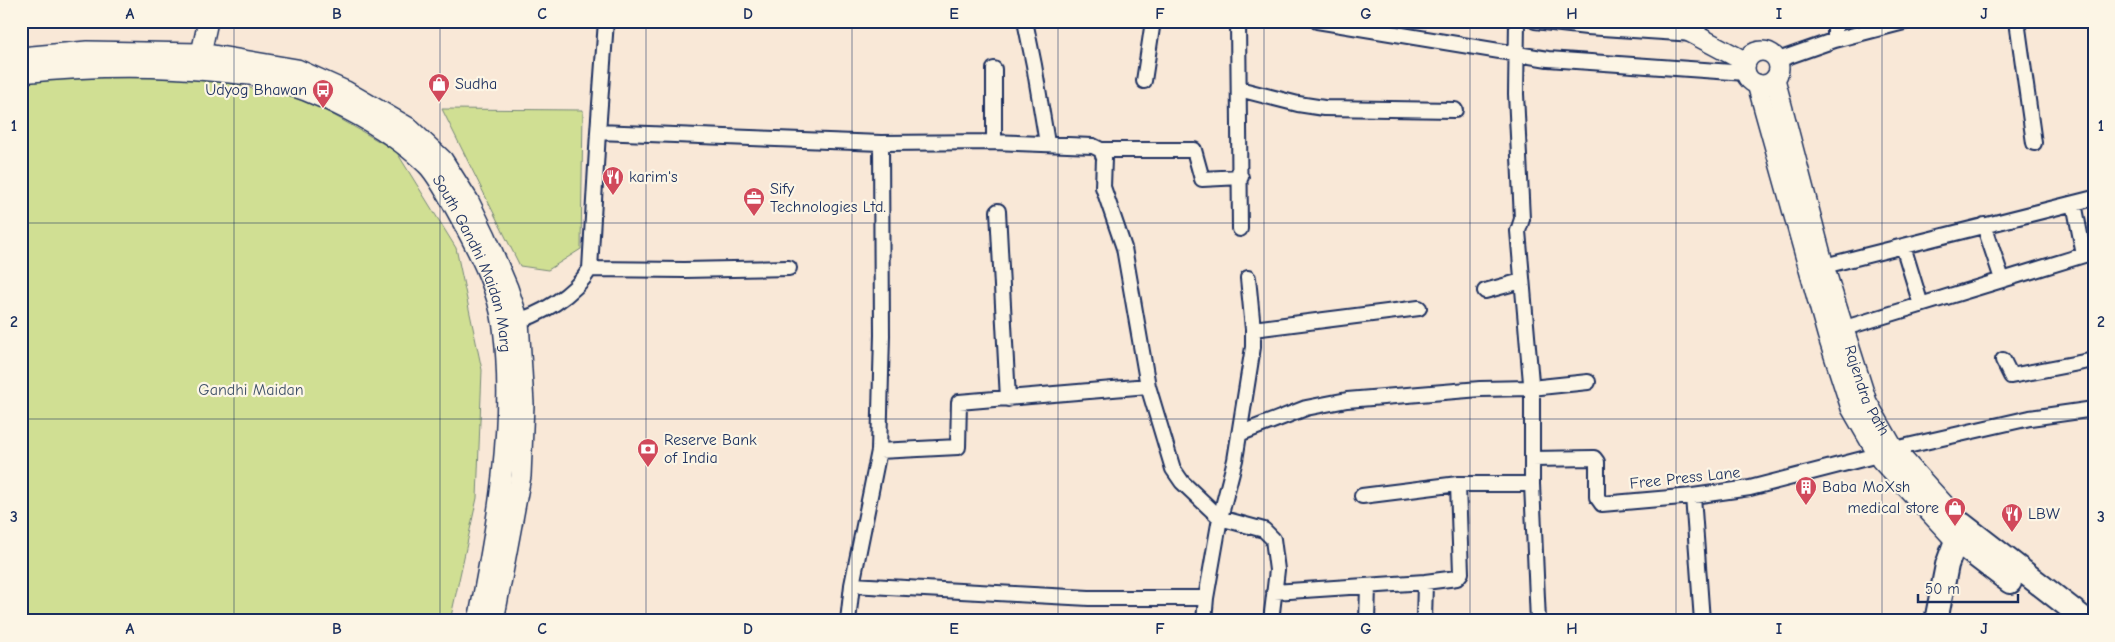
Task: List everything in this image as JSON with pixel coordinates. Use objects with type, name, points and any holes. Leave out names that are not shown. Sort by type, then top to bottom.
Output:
[{"type":"highway","points":[[1936,621],[1947,565],[1964,537]]},
{"type":"highway","points":[[1948,621],[1964,537]]},
{"type":"highway","name":"Rajendra Path","points":[[1964,537],[2063,621]]},
{"type":"highway","name":"Rajendra Path","points":[[1964,537],[2087,621]]},
{"type":"main road","points":[[199,61],[208,21]]},
{"type":"main road","points":[[1669,21],[1697,26],[1770,84],[1775,79]]},
{"type":"main road","points":[[21,57],[87,51],[199,61]]},
{"type":"main road","points":[[1751,68],[1768,51],[1778,60]]},
{"type":"main road","name":"Rajendra Path","points":[[1778,60],[1779,73],[1775,79],[1824,266],[1835,331]]},
{"type":"main road","points":[[21,74],[199,61]]},
{"type":"main road","name":"South Gandhi Maidan Marg","points":[[199,61],[261,77],[326,99],[384,131],[427,165],[476,247],[511,323],[501,487],[478,621]]},
{"type":"main road","name":"Rajendra Path","points":[[1751,68],[1835,331],[1867,402],[1886,452],[1964,537]]},
{"type":"main road","points":[[494,621],[521,476],[524,404],[511,323]]},
{"type":"street","points":[[511,323],[535,314],[569,293],[583,280],[590,269],[606,21]]},
{"type":"street","points":[[1025,21],[1047,143]]},
{"type":"street","points":[[1144,82],[1153,21]]},
{"type":"street","points":[[1238,21],[1240,229]]},
{"type":"street","points":[[1317,21],[1558,60],[1751,68]]},
{"type":"street","points":[[1517,21],[1515,53],[1522,219],[1518,231],[1531,388],[1532,484],[1538,621]]},
{"type":"street","points":[[1536,21],[1604,25],[1697,26]]},
{"type":"street","points":[[1835,21],[1835,40]]},
{"type":"street","points":[[1778,60],[1835,40],[1908,21]]},
{"type":"street","points":[[2017,21],[2034,143]]},
{"type":"street","points":[[994,69],[994,142]]},
{"type":"street","points":[[1239,89],[1298,104],[1324,108],[1455,110]]},
{"type":"street","points":[[598,132],[881,143],[1047,143],[1093,146],[1101,150],[1194,150],[1202,179],[1241,177]]},
{"type":"street","points":[[848,621],[852,585],[879,451],[882,335],[881,143]]},
{"type":"street","points":[[1101,150],[1104,158],[1103,187],[1124,248],[1148,386],[1173,468],[1182,482],[1220,518],[1264,530],[1273,539],[1277,570],[1271,621]]},
{"type":"street","points":[[1824,266],[2094,198]]},
{"type":"street","points":[[1835,331],[2089,254],[2074,202]]},
{"type":"street","points":[[998,212],[1008,399]]},
{"type":"street","points":[[1984,225],[2002,280]]},
{"type":"street","points":[[1903,246],[1921,305]]},
{"type":"street","points":[[590,269],[789,268]]},
{"type":"street","points":[[1204,621],[1206,598],[1220,518],[1239,434],[1253,347],[1248,278]]},
{"type":"street","points":[[1485,291],[1522,282]]},
{"type":"street","points":[[1253,329],[1419,308]]},
{"type":"street","points":[[2003,360],[2011,376],[2094,360]]},
{"type":"street","points":[[1239,434],[1306,408],[1347,400],[1480,389],[1531,388],[1588,382]]},
{"type":"street","points":[[879,451],[958,447],[959,402],[1148,386]]},
{"type":"street","name":"Free Press Lane","points":[[1532,459],[1594,458],[1597,462],[1597,497],[1602,504],[1693,496],[1750,488],[1886,452],[2030,418],[2094,409]]},
{"type":"street","points":[[1274,592],[1454,580],[1461,574],[1458,484]]},
{"type":"street","points":[[1362,496],[1458,484],[1532,484]]},
{"type":"street","points":[[1693,496],[1702,621]]},
{"type":"street","points":[[1424,621],[1425,582]]},
{"type":"street","points":[[852,585],[1089,598],[1206,598]]},
{"type":"street","points":[[1367,621],[1368,586]]},
{"type":"green space","name":"Gandhi Maidan","points":[[178,72],[309,101],[396,151],[456,248],[482,370],[477,498],[450,621],[21,621],[21,82]]},
{"type":"green space","points":[[442,109],[583,110],[581,249],[548,270],[520,266]]},
{"type":"place","name":"Sudha","points":[[439,103]]},
{"type":"place","name":"Udyog Bhawan","points":[[323,109]]},
{"type":"place","name":"karim's","points":[[613,196]]},
{"type":"place","name":"Sify Technologies Ltd.","points":[[754,217]]},
{"type":"place","name":"Reserve Bank of India","points":[[648,468]]},
{"type":"place","name":"Baba MoXsh","points":[[1806,506]]},
{"type":"place","name":"medical store","points":[[1955,527]]},
{"type":"place","name":"LBW","points":[[2012,533]]}]
